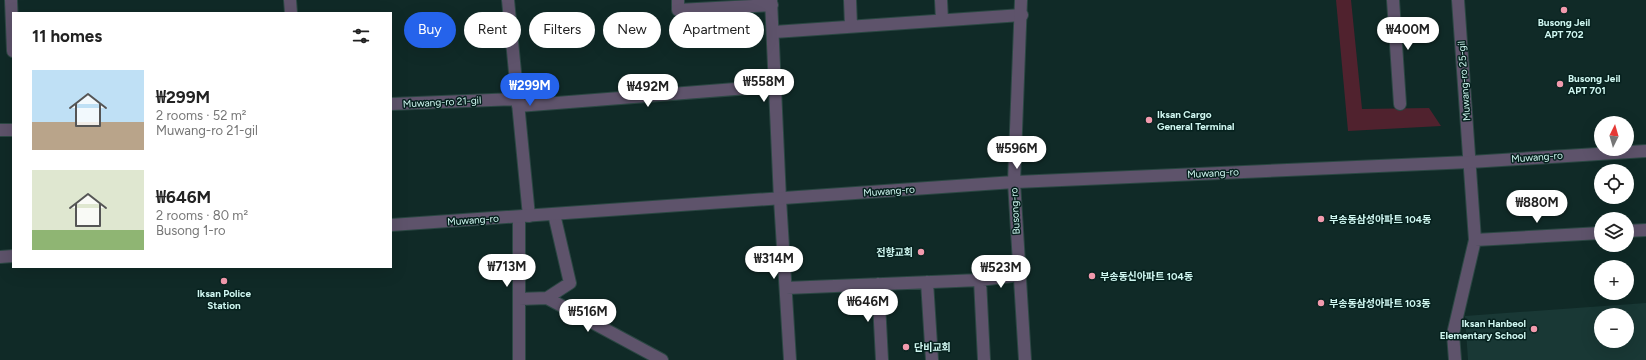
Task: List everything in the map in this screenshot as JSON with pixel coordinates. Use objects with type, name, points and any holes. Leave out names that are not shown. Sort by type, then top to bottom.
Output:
[{"type":"street","points":[[11,0],[12,26]]},
{"type":"street","points":[[290,0],[291,12]]},
{"type":"street","points":[[508,0],[518,102],[524,216],[519,299],[519,360]]},
{"type":"street","points":[[850,0],[851,26]]},
{"type":"street","points":[[940,0],[942,20]]},
{"type":"street","name":"Busong-ro","points":[[1021,0],[1022,15],[1014,182],[1025,360]]},
{"type":"street","points":[[1393,0],[1400,104]]},
{"type":"street","name":"Muwang-ro 25-gil","points":[[1455,360],[1453,334],[1475,240],[1458,0]]},
{"type":"street","points":[[678,5],[772,3],[780,199],[790,360]]},
{"type":"street","points":[[774,32],[1022,15]]},
{"type":"street","name":"Muwang-ro 21-gil","points":[[392,104],[518,102],[775,86]]},
{"type":"street","points":[[0,130],[12,130]]},
{"type":"street","name":"Muwang-ro","points":[[392,225],[1014,182],[1470,162],[1646,151]]},
{"type":"street","points":[[547,298],[570,283],[554,214]]},
{"type":"street","points":[[1634,231],[1646,230]]},
{"type":"street","points":[[1475,240],[1594,233]]},
{"type":"street","points":[[0,258],[12,256]]},
{"type":"street","points":[[786,288],[980,280],[1019,275]]},
{"type":"street","points":[[980,280],[984,360]]},
{"type":"street","points":[[927,282],[932,360]]},
{"type":"street","points":[[878,284],[882,360]]},
{"type":"street","points":[[519,299],[547,298],[662,360]]},
{"type":"shaded area","points":[[1336,0],[1351,0],[1362,109],[1429,108],[1441,126],[1348,131]]},
{"type":"shaded area","name":"Iksan Hanbeol Elementary School","points":[[1646,303],[1646,360],[1468,360],[1465,316]]},
{"type":"place","name":"Busong Jeil APT 702","points":[[1564,10]]},
{"type":"place","name":"Busong Jeil APT 701","points":[[1560,84]]},
{"type":"place","name":"Iksan Cargo General Terminal","points":[[1149,120]]},
{"type":"place","name":"부송동삼성아파트 104동","points":[[1321,219]]},
{"type":"place","name":"전향교회","points":[[921,252]]},
{"type":"place","name":"부송동신아파트 104동","points":[[1092,276]]},
{"type":"place","name":"Iksan Police Station","points":[[224,281]]},
{"type":"place","name":"부송동삼성아파트 103동","points":[[1321,303]]},
{"type":"place","name":"Iksan Hanbeol Elementary School","points":[[1534,329]]},
{"type":"place","name":"단비교회","points":[[906,347]]}]
